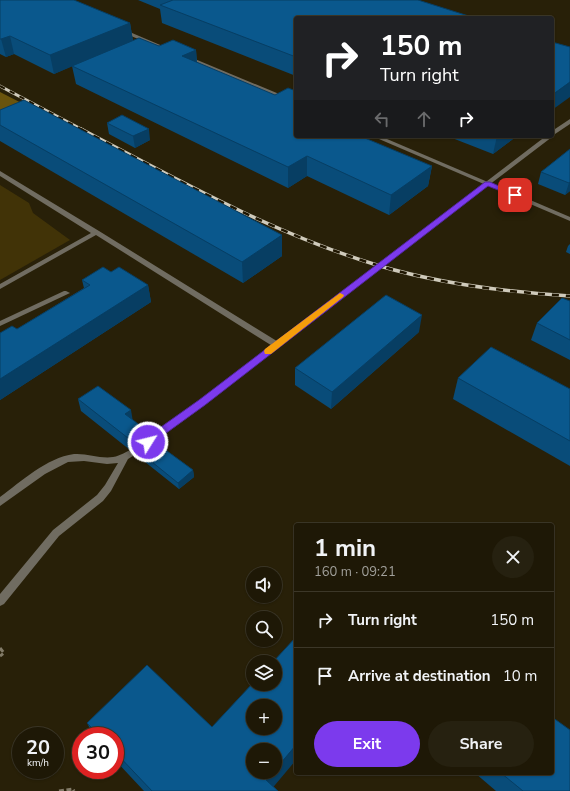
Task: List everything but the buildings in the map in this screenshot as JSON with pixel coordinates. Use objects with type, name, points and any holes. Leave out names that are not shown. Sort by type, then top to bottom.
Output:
[{"type":"street","points":[[115,27],[173,52]]},
{"type":"street","points":[[180,54],[294,102]]},
{"type":"street","points":[[554,133],[570,121]]},
{"type":"street","points":[[380,138],[570,219]]},
{"type":"street","points":[[148,442],[202,403],[547,138]]},
{"type":"street","points":[[0,173],[277,345]]},
{"type":"street","points":[[0,287],[97,232]]},
{"type":"street","points":[[0,324],[66,293]]},
{"type":"street","points":[[0,601],[56,533],[100,498],[108,488],[124,459],[133,452]]},
{"type":"street","points":[[0,502],[57,462],[79,458],[99,461],[124,459]]},
{"type":"path","points":[[0,648],[4,653],[0,656]]},
{"type":"path","points":[[59,791],[73,789],[74,791]]},
{"type":"shaded area","points":[[0,92],[41,113],[0,131]]},
{"type":"shaded area","points":[[0,185],[29,203],[33,213],[70,240],[0,280]]},
{"type":"railway","points":[[0,86],[83,130]]},
{"type":"railway","points":[[81,129],[227,205],[264,222],[341,253],[380,266],[426,278],[474,286],[570,296]]},
{"type":"slow traffic","points":[[268,351],[340,295]]},
{"type":"route","points":[[148,442],[202,403],[488,183],[515,195]]}]
